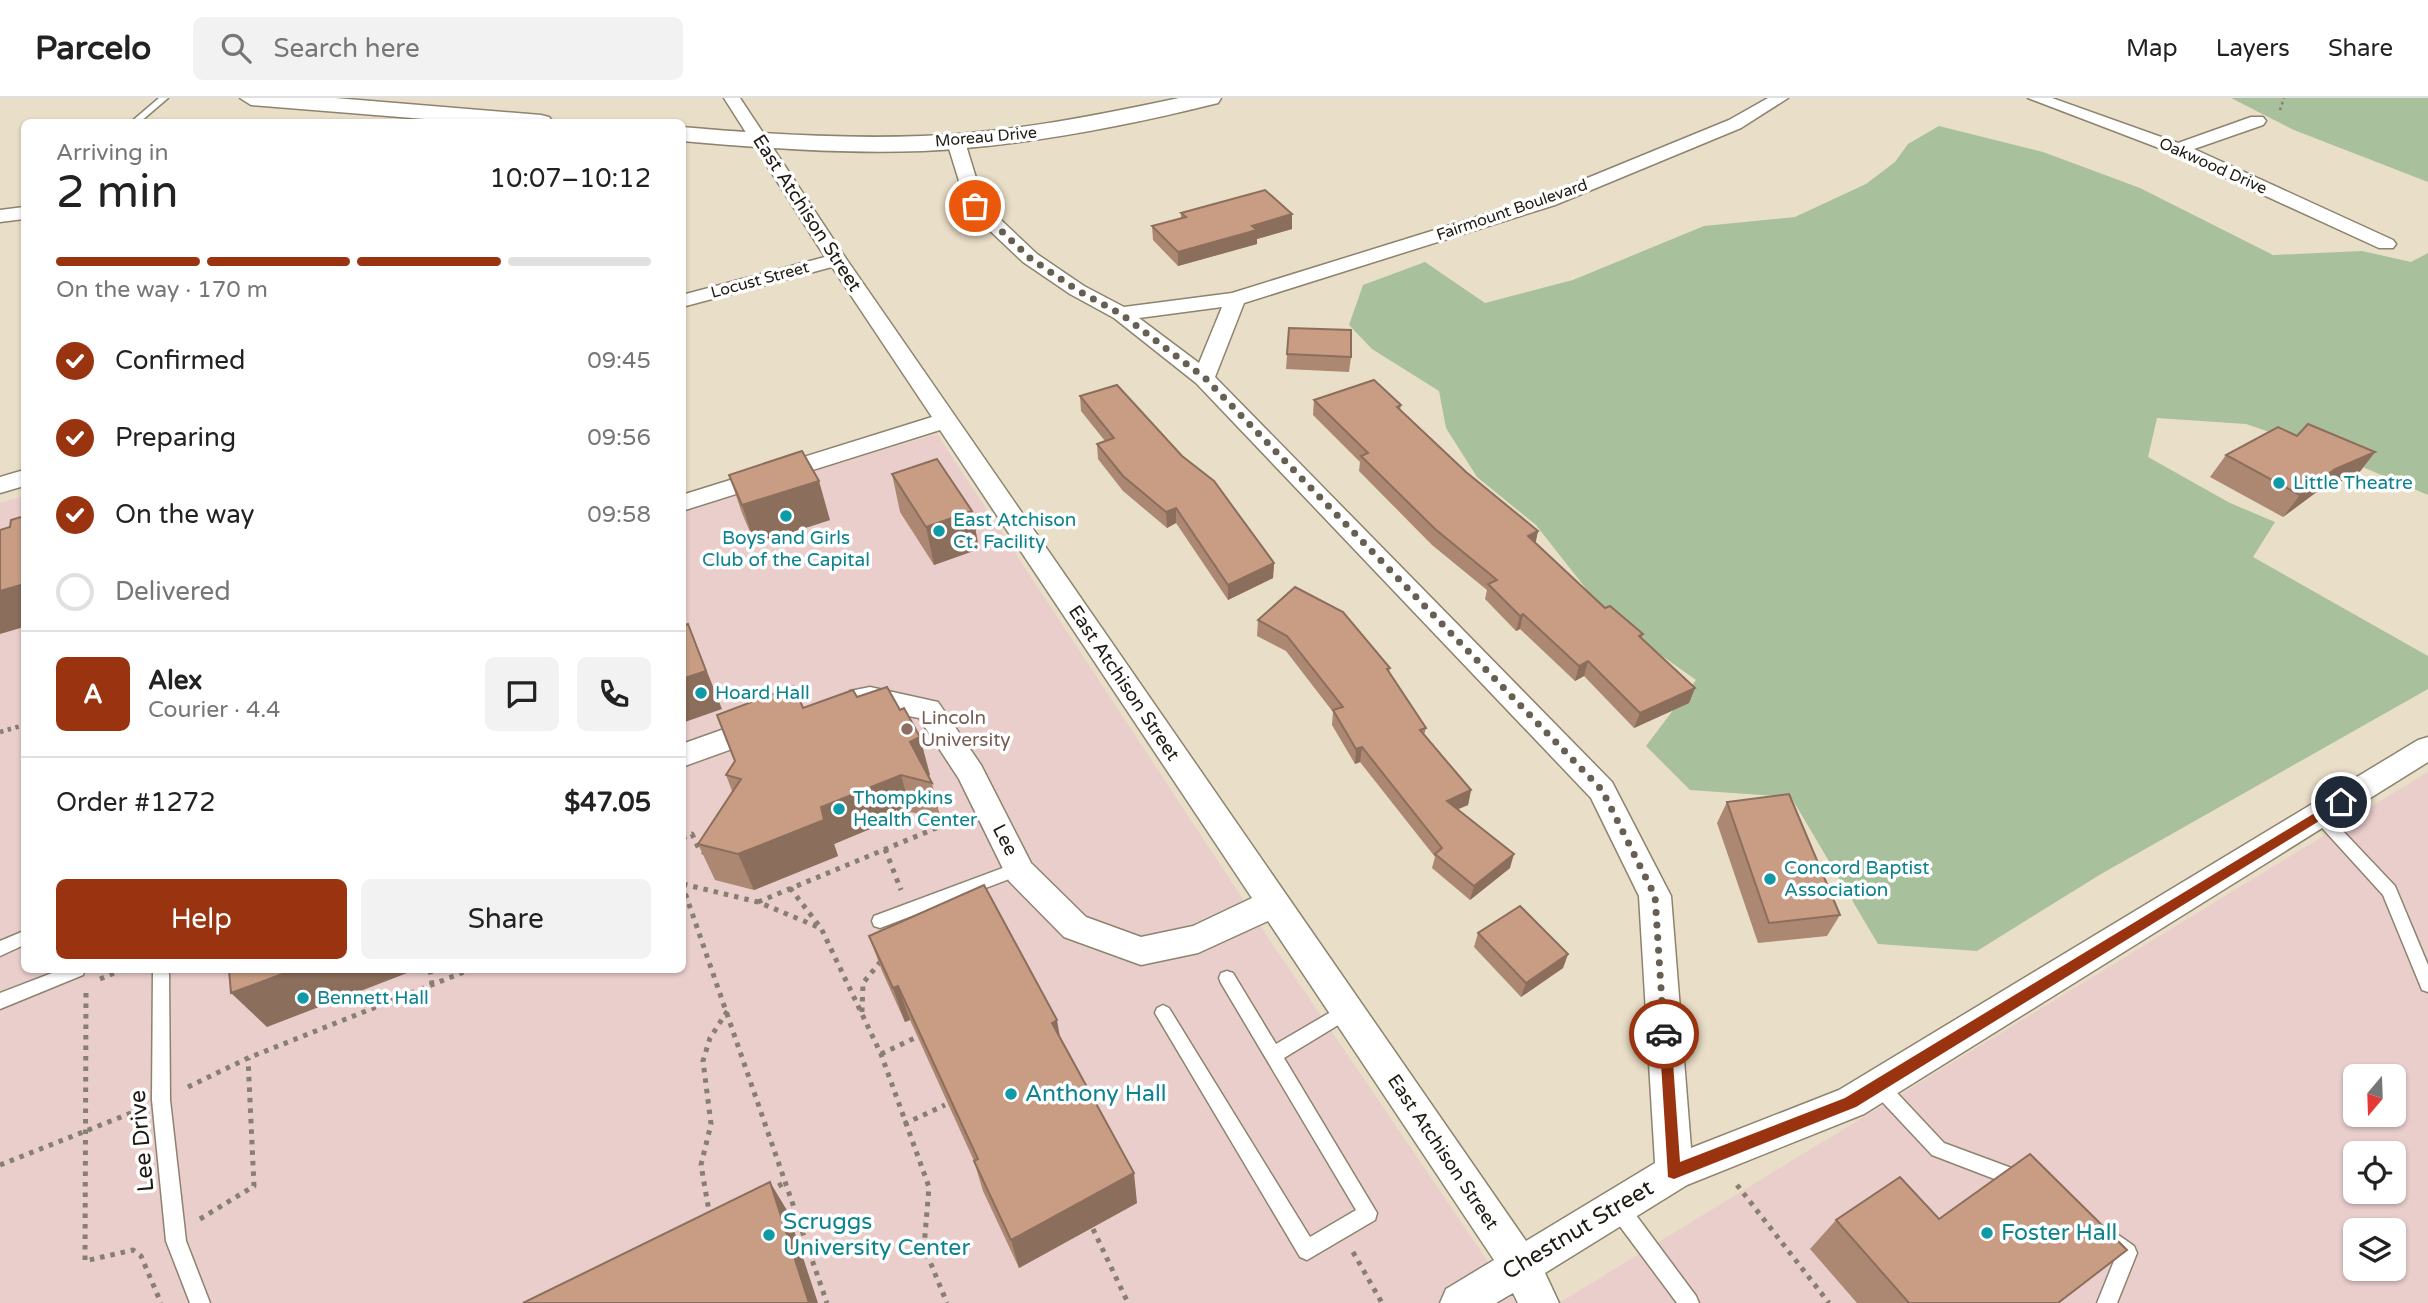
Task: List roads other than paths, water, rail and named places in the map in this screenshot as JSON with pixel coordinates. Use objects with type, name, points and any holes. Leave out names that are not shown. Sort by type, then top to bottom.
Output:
[{"type":"main road","points":[[251,98],[505,119]]},
{"type":"main road","name":"Moreau Drive","points":[[686,134],[759,141],[854,144],[956,142],[1034,133],[1209,98]]},
{"type":"street","name":"East Atchison Street","points":[[732,98],[837,260],[1520,1265],[1539,1303]]},
{"type":"street","name":"Fairmount Boulevard","points":[[1121,314],[1235,299],[1548,201],[1735,124],[1780,98]]},
{"type":"street","name":"Oakwood Drive","points":[[2036,98],[2178,149],[2386,244]]},
{"type":"street","points":[[2178,149],[2257,121]]},
{"type":"street","points":[[956,142],[975,206],[1030,258],[1077,290],[1121,314],[1205,378],[1602,790],[1655,896],[1674,1172]]},
{"type":"street","points":[[0,215],[21,213]]},
{"type":"street","name":"Locust Street","points":[[686,300],[837,260]]},
{"type":"street","points":[[1205,378],[1235,299]]},
{"type":"street","points":[[686,502],[947,420]]},
{"type":"street","points":[[0,485],[21,479]]},
{"type":"street","name":"Lee","points":[[827,702],[870,697],[928,709],[971,773],[1019,868],[1075,928],[1141,951],[1198,939],[1273,904]]},
{"type":"street","points":[[686,755],[788,717]]},
{"type":"street","name":"Chestnut Street","points":[[1460,1303],[1674,1172],[1850,1102],[2428,748]]},
{"type":"lane","points":[[139,119],[164,98]]},
{"type":"lane","points":[[2319,815],[2389,891],[2428,985]]},
{"type":"lane","points":[[880,921],[1019,868]]},
{"type":"lane","points":[[0,949],[21,939]]},
{"type":"lane","points":[[0,1001],[70,973]]},
{"type":"lane","name":"Lee Drive","points":[[160,973],[161,1100],[175,1234],[200,1303]]},
{"type":"lane","points":[[1163,1013],[1307,1250],[1368,1213],[1227,978]]},
{"type":"lane","points":[[1273,1055],[1347,1011]]},
{"type":"lane","points":[[1878,1085],[1938,1149],[2036,1186]]},
{"type":"lane","points":[[1617,1206],[1689,1303]]},
{"type":"lane","points":[[2098,1228],[2127,1253],[2107,1303]]},
{"type":"place","name":"Little Theatre","points":[[2279,483]]},
{"type":"place","name":"Boys and Girls Club of the Capital","points":[[786,516]]},
{"type":"place","name":"East Atchison Ct. Facility","points":[[939,531]]},
{"type":"place","name":"Hoard Hall","points":[[701,693]]},
{"type":"place","name":"Lincoln University","points":[[907,729]]},
{"type":"place","name":"Thompkins Health Center","points":[[839,809]]},
{"type":"place","name":"Concord Baptist Association","points":[[1770,879]]},
{"type":"place","name":"Bennett Hall","points":[[303,998]]},
{"type":"place","name":"Anthony Hall","points":[[1011,1094]]},
{"type":"place","name":"Foster Hall","points":[[1987,1233]]},
{"type":"place","name":"Scruggs University Center","points":[[769,1235]]}]
